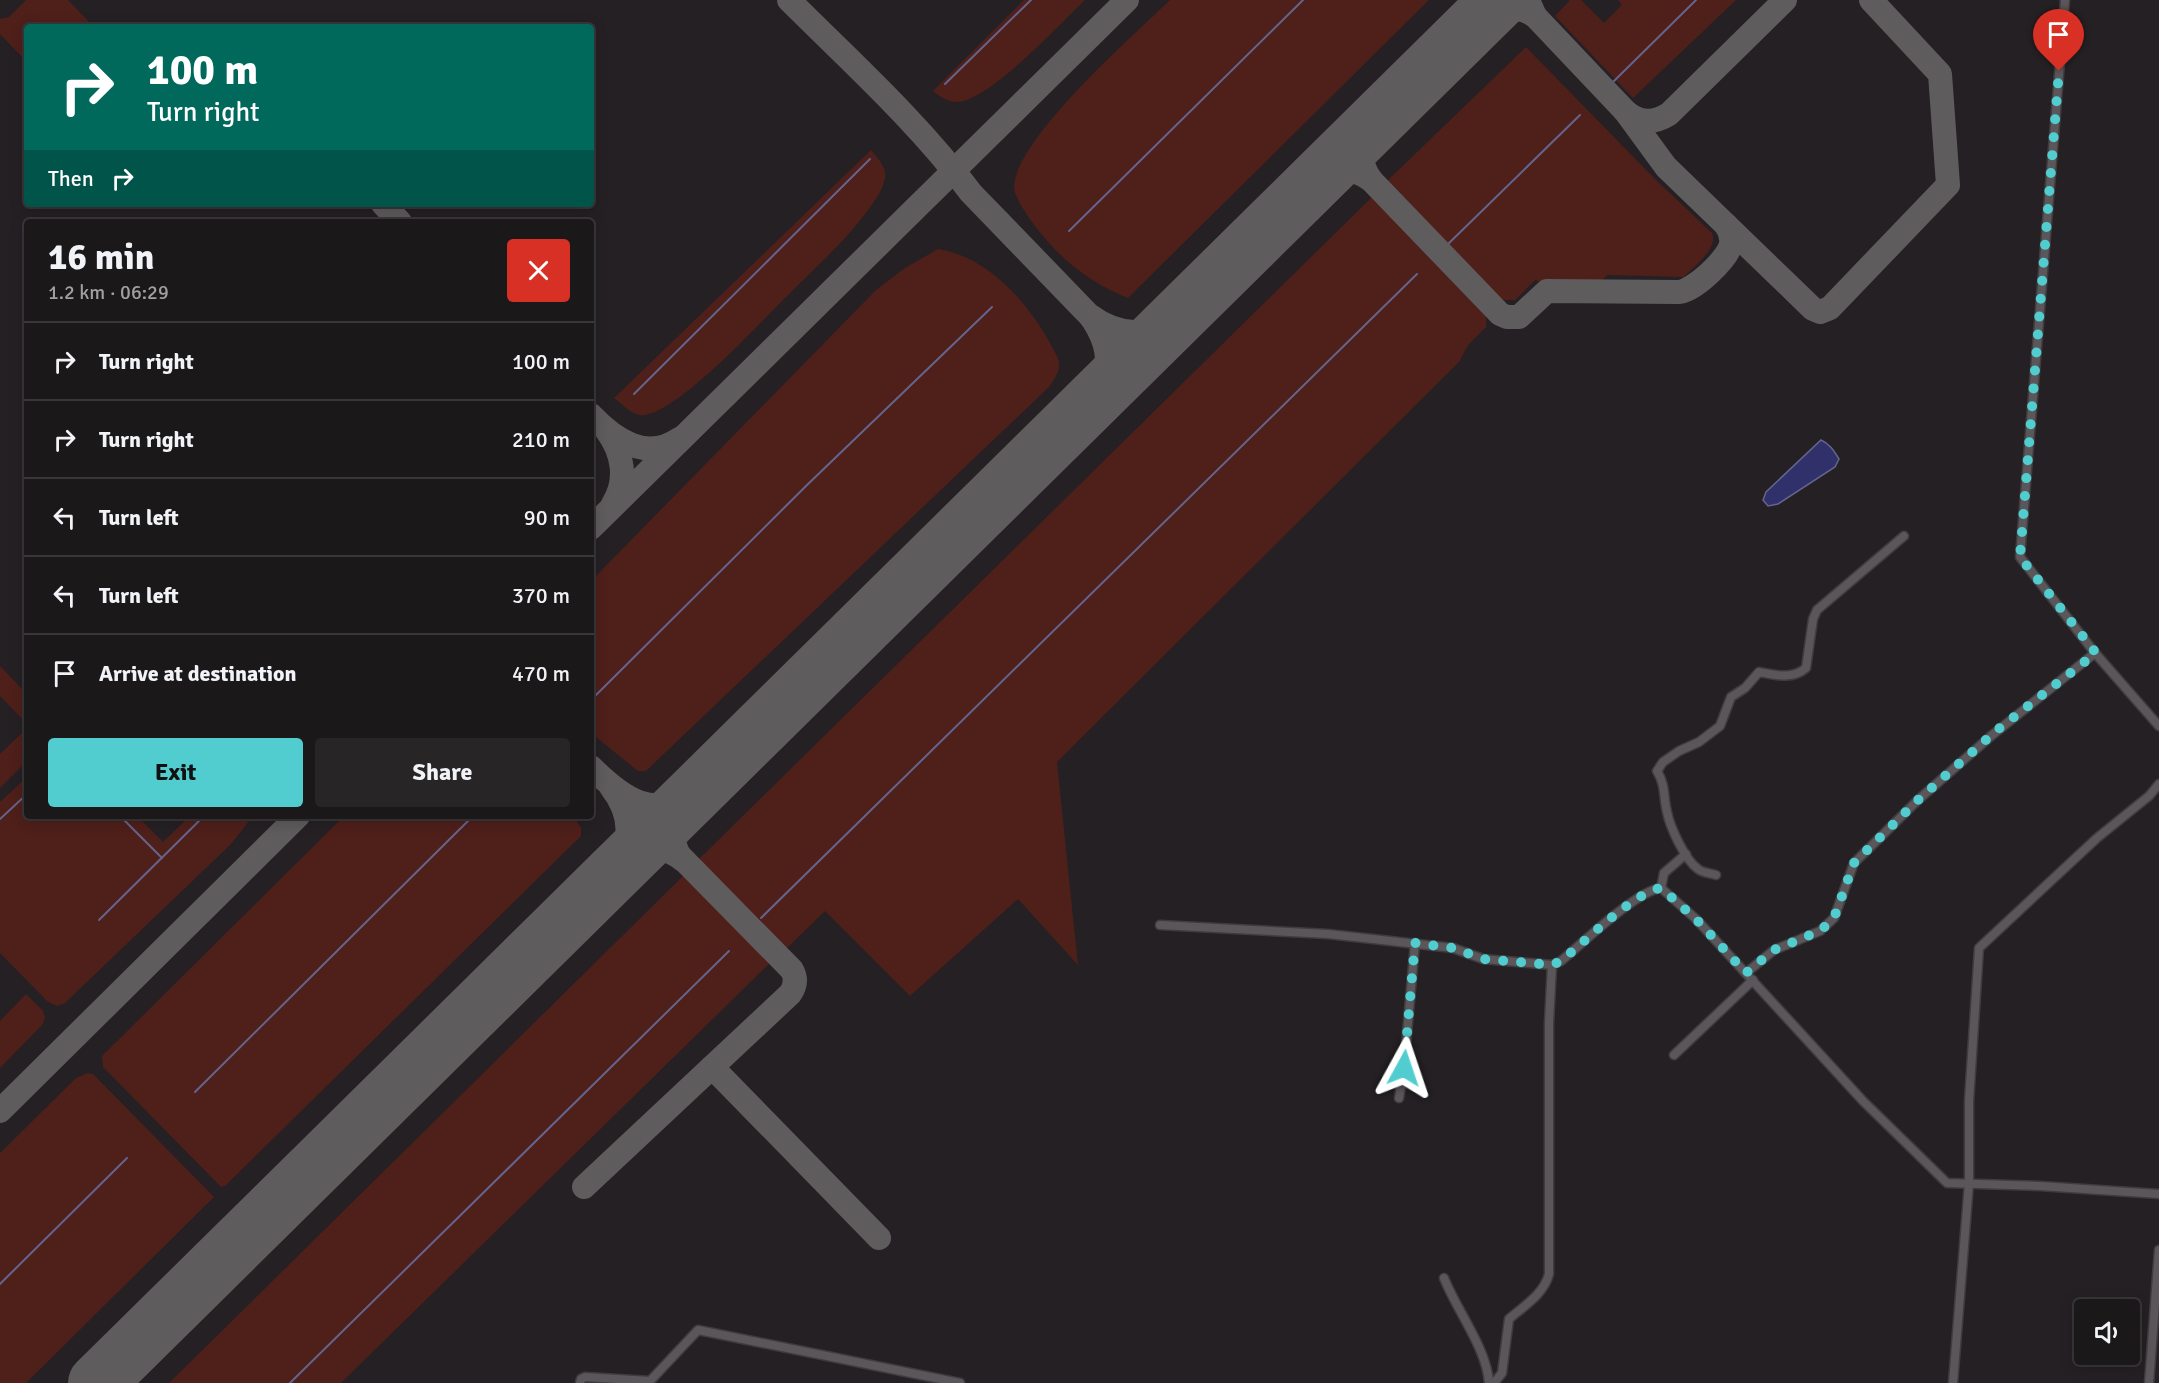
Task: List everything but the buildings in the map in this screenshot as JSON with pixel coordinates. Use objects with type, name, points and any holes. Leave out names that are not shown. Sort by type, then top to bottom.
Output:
[{"type":"street","points":[[2065,0],[2020,557],[2096,653],[2159,726]]},
{"type":"street","points":[[1716,875],[1699,870],[1686,854],[1674,832],[1667,812],[1664,782],[1657,771],[1663,762],[1679,751],[1699,742],[1720,726],[1731,697],[1745,688],[1759,672],[1780,676],[1798,675],[1806,668],[1813,619],[1817,610],[1904,536]]},
{"type":"street","points":[[1746,973],[1774,950],[1820,931],[1834,918],[1854,863],[1918,800],[1996,731],[2096,653]]},
{"type":"street","points":[[1953,1383],[1969,1184],[1969,1101],[1979,948],[2097,838],[2149,796],[2159,784]]},
{"type":"street","points":[[1661,888],[1664,873],[1686,854]]},
{"type":"street","points":[[1160,925],[1328,934],[1453,948],[1483,959],[1552,965],[1561,961],[1652,889],[1661,888],[1696,919],[1863,1101],[1947,1183],[2040,1186],[2159,1194]]},
{"type":"street","points":[[1399,1098],[1404,1068],[1415,943]]},
{"type":"street","points":[[1444,1278],[1479,1348],[1491,1383],[1502,1373],[1509,1319],[1546,1285],[1549,1274],[1549,1023],[1552,965]]},
{"type":"street","points":[[1674,1055],[1753,980]]},
{"type":"street","points":[[2149,1383],[2159,1250]]},
{"type":"street","points":[[580,1383],[585,1377],[650,1381],[698,1330],[960,1383]]},
{"type":"shaded area","points":[[26,0],[68,0],[91,24],[24,24],[24,59],[0,34],[0,19],[9,17]]},
{"type":"shaded area","points":[[1024,0],[1085,0],[1025,59],[972,98],[952,102],[933,91]]},
{"type":"shaded area","points":[[1170,0],[1429,0],[1128,298],[1093,280],[1061,256],[1031,220],[1017,198],[1014,187],[1020,167],[1034,142],[1054,116],[1105,62]]},
{"type":"shaded area","points":[[1570,0],[1581,0],[1604,23],[1622,5],[1618,0],[1736,0],[1633,98],[1555,16]]},
{"type":"shaded area","points":[[1526,47],[1654,178],[1712,233],[1712,245],[1709,251],[1684,277],[1607,275],[1599,284],[1544,283],[1535,280],[1515,300],[1501,300],[1387,181]]},
{"type":"shaded area","points":[[871,150],[882,165],[885,177],[882,188],[862,219],[718,365],[678,398],[645,415],[628,410],[614,398]]},
{"type":"shaded area","points":[[1372,197],[1486,314],[1486,327],[1468,345],[1459,362],[1057,762],[1078,965],[1018,899],[910,996],[825,911],[785,950],[698,860]]},
{"type":"shaded area","points":[[938,249],[956,253],[988,270],[1003,282],[1029,310],[1040,326],[1056,353],[1059,366],[1056,377],[1049,387],[646,771],[638,771],[594,735],[594,578],[876,290],[905,268]]},
{"type":"shaded area","points":[[1821,440],[1839,459],[1835,467],[1778,504],[1768,506],[1763,500],[1766,492]]},
{"type":"shaded area","points":[[0,666],[24,691],[24,721],[0,696]]},
{"type":"shaded area","points":[[24,731],[24,764],[0,788],[0,754]]},
{"type":"shaded area","points":[[24,780],[24,819],[140,819],[163,842],[187,819],[251,819],[231,844],[65,1003],[57,1006],[47,1001],[0,953],[0,802]]},
{"type":"shaded area","points":[[341,819],[575,819],[581,827],[581,836],[225,1186],[221,1187],[103,1067],[102,1056]]},
{"type":"shaded area","points":[[683,876],[771,962],[341,1383],[169,1383]]},
{"type":"shaded area","points":[[26,994],[43,1011],[45,1018],[42,1025],[0,1068],[0,1021]]},
{"type":"shaded area","points":[[88,1073],[93,1074],[214,1197],[26,1383],[0,1383],[0,1153],[76,1078]]},
{"type":"waterway","points":[[945,84],[1031,0]]},
{"type":"waterway","points":[[1069,231],[1303,0]]},
{"type":"waterway","points":[[1612,83],[1696,0]]},
{"type":"waterway","points":[[1445,247],[1580,115]]},
{"type":"waterway","points":[[634,394],[870,159]]},
{"type":"waterway","points":[[761,918],[1417,274]]},
{"type":"waterway","points":[[594,697],[806,486],[992,307]]},
{"type":"waterway","points":[[0,819],[24,797]]},
{"type":"waterway","points":[[123,819],[162,858]]},
{"type":"waterway","points":[[99,920],[201,819]]},
{"type":"waterway","points":[[195,1092],[470,819]]},
{"type":"waterway","points":[[290,1383],[729,951]]},
{"type":"waterway","points":[[0,1284],[127,1158]]},
{"type":"taxiway","points":[[789,0],[906,117],[971,193],[1089,315],[1112,328],[1134,332],[1157,328],[1180,316]]},
{"type":"taxiway","points":[[594,525],[1127,0]]},
{"type":"taxiway","points":[[1528,0],[1535,16],[1625,111],[1666,167],[1813,309],[1820,312],[1830,308],[1948,185],[1940,74],[1871,0]]},
{"type":"taxiway","points":[[1625,111],[1646,121],[1669,114],[1785,0]]},
{"type":"taxiway","points":[[1481,19],[1494,11],[1508,8],[1528,12],[1535,16]]},
{"type":"taxiway","points":[[1371,127],[1362,147],[1362,160],[1371,180],[1500,314],[1507,317],[1519,317],[1547,291],[1684,291],[1701,281],[1724,258],[1731,244],[1730,232],[1726,225]]},
{"type":"taxiway","points":[[1318,180],[1338,171],[1351,171],[1371,180]]},
{"type":"taxiway","points":[[386,207],[397,219]]},
{"type":"taxiway","points":[[1085,409],[1100,386],[1107,364],[1104,342],[1091,317]]},
{"type":"taxiway","points":[[594,418],[620,439],[643,448],[667,446],[679,439]]},
{"type":"taxiway","points":[[607,431],[617,448],[622,467],[621,486],[613,504]]},
{"type":"taxiway","points":[[594,770],[627,796],[653,805],[667,805],[697,791]]},
{"type":"taxiway","points":[[611,787],[624,809],[628,831],[624,853],[612,875]]},
{"type":"taxiway","points":[[584,1187],[790,994],[794,986],[795,977],[792,970],[679,855],[673,832],[680,809]]},
{"type":"taxiway","points":[[0,1111],[295,819]]},
{"type":"taxiway","points":[[628,859],[642,852],[656,849],[670,852],[683,860]]},
{"type":"taxiway","points":[[712,1067],[879,1238]]},
{"type":"runway","points":[[97,1383],[1499,0]]},
{"type":"route","points":[[1404,1068],[1415,943],[1453,948],[1483,959],[1552,965],[1561,961],[1652,889],[1661,888],[1696,919],[1746,973],[1774,950],[1820,931],[1834,918],[1854,863],[1918,800],[1996,731],[2096,653],[2020,557],[2059,71]]}]
